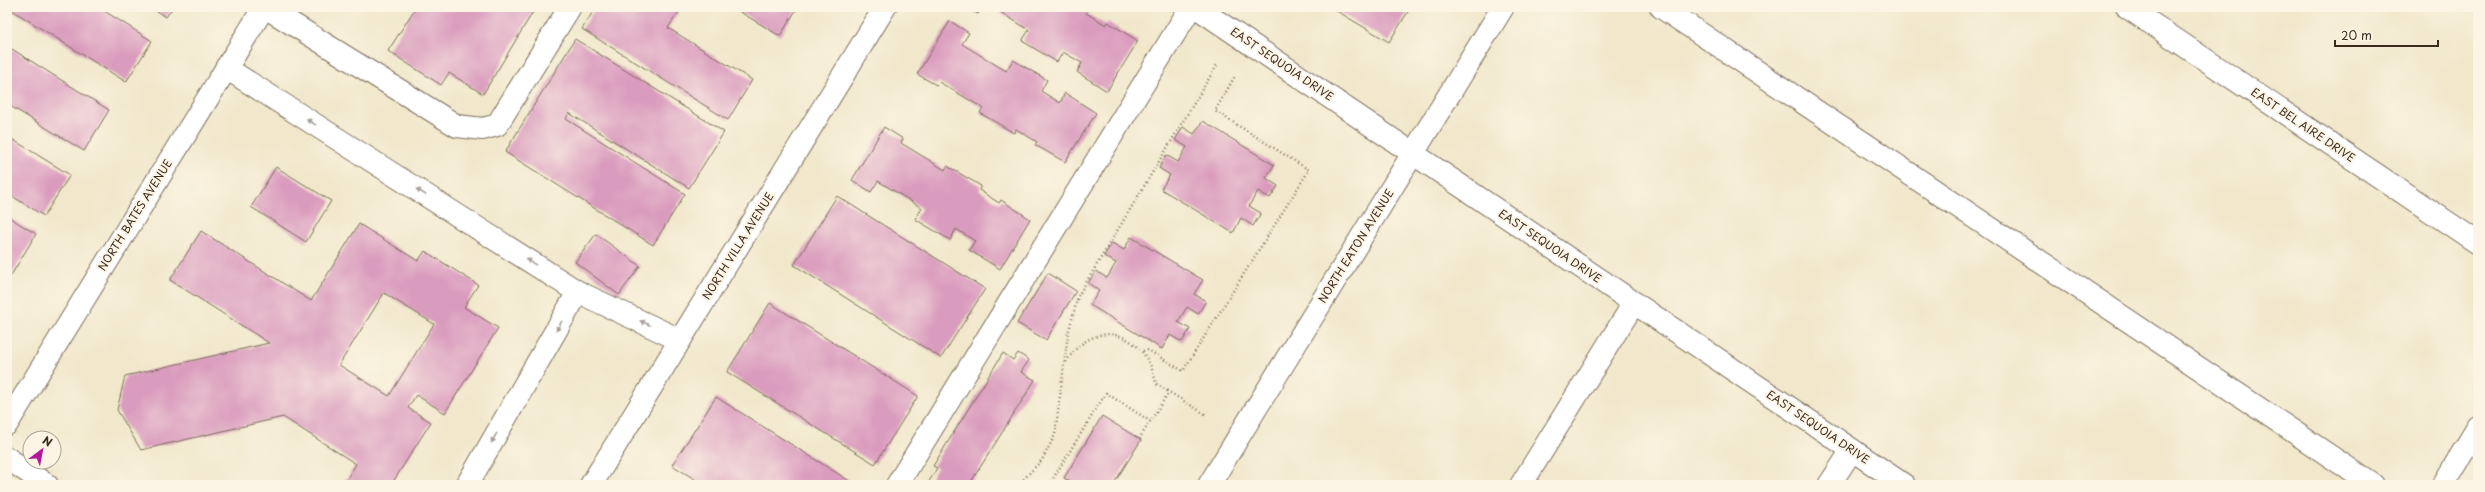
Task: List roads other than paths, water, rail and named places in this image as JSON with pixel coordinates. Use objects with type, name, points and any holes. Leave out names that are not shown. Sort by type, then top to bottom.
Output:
[{"type":"street","points":[[264,7],[457,126],[483,129],[497,125],[570,7]]},
{"type":"street","name":"NORTH BATES AVENUE","points":[[7,424],[264,7]]},
{"type":"street","name":"NORTH VILLA AVENUE","points":[[591,485],[885,7]]},
{"type":"street","points":[[897,485],[1191,7]]},
{"type":"street","name":"EAST SEQUOIA DRIVE","points":[[1196,7],[1413,152],[1904,485]]},
{"type":"street","name":"NORTH EATON AVENUE","points":[[1209,485],[1503,7]]},
{"type":"street","points":[[1661,7],[2373,485]]},
{"type":"street","name":"EAST BEL AIRE DRIVE","points":[[2127,7],[2478,243]]},
{"type":"street","points":[[226,68],[578,292],[680,340]]},
{"type":"street","points":[[467,485],[578,292]]},
{"type":"street","points":[[1521,485],[1634,303]]},
{"type":"street","points":[[2443,485],[2478,427]]},
{"type":"street","points":[[1829,485],[1852,450]]},
{"type":"street","points":[[7,458],[47,485]]}]
